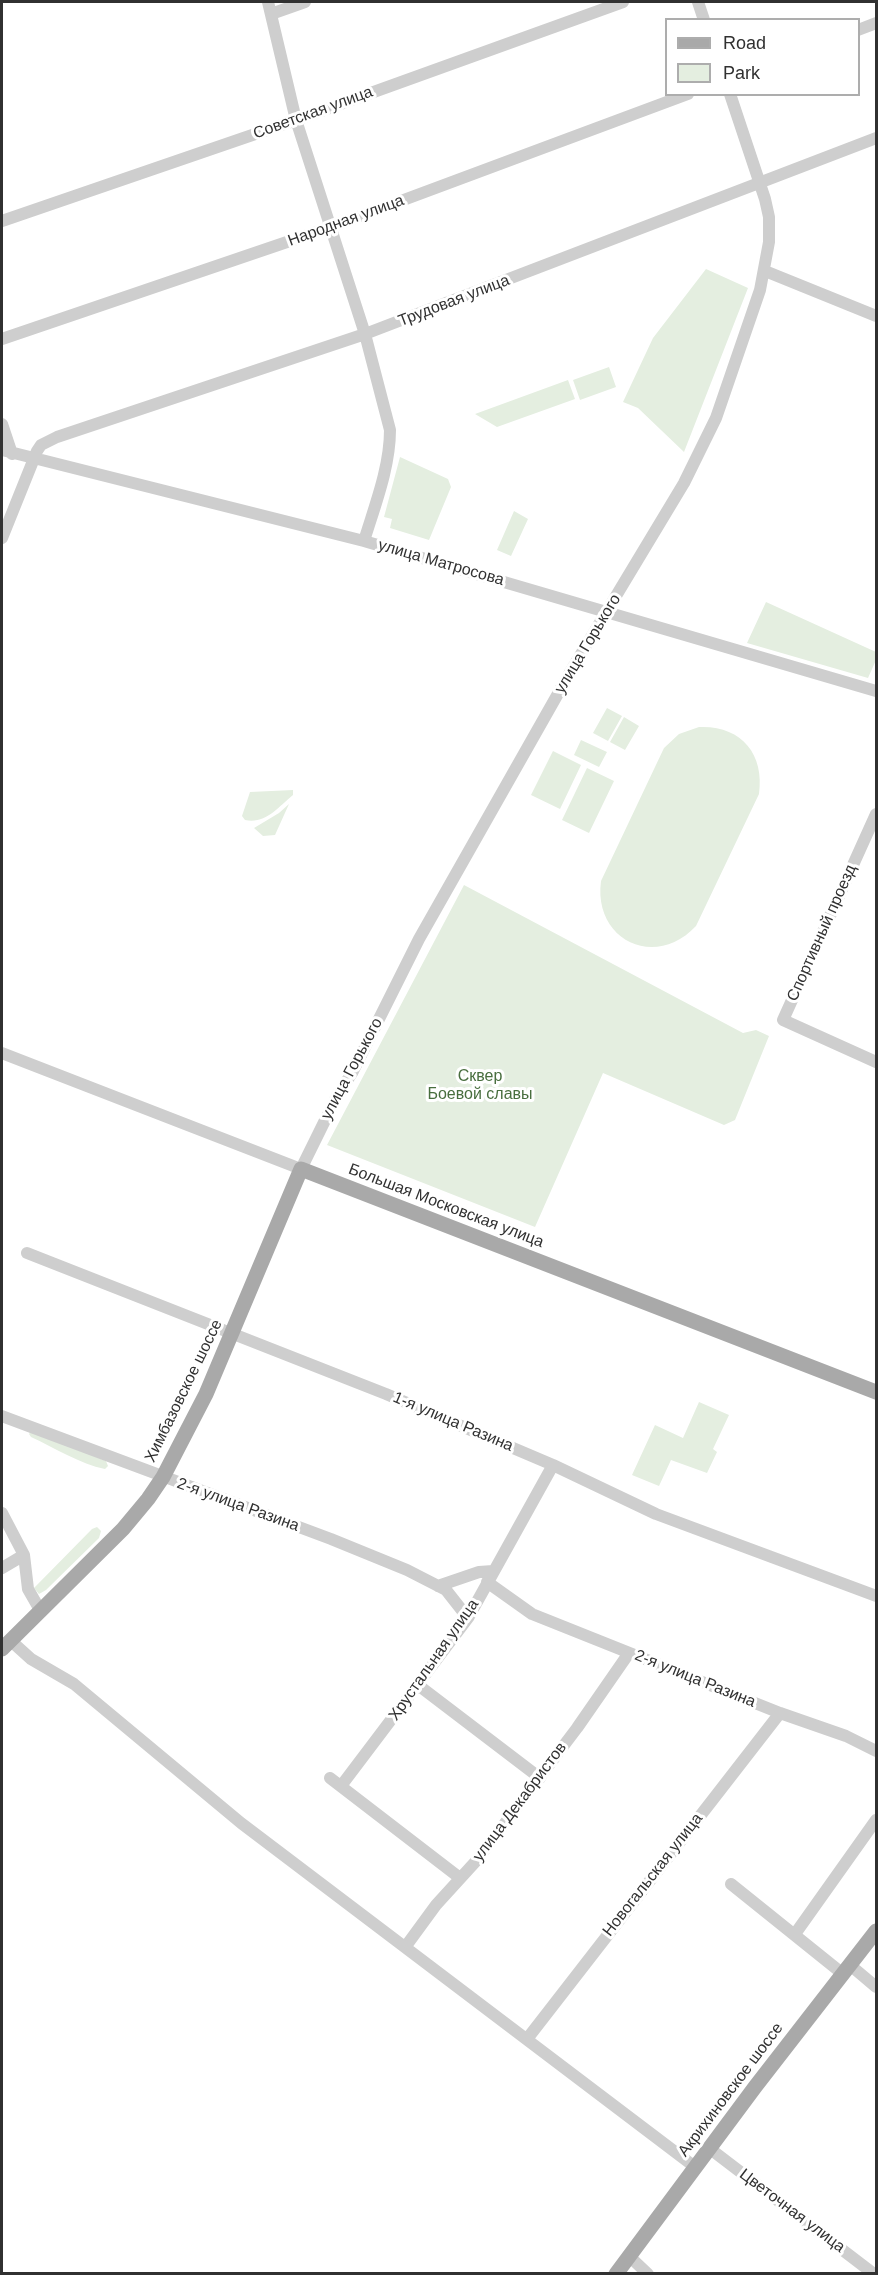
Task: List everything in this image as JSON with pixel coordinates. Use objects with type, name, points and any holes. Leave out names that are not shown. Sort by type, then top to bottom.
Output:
[{"type":"main road","name":"Химбазовское шоссе","points":[[6,1644],[123,1529],[163,1477],[188,1431],[232,1333],[301,1169]]},
{"type":"main road","name":"Большая Московская улица","points":[[301,1169],[876,1392]]},
{"type":"main road","name":"Акрихиновское шоссе","points":[[616,2274],[709,2148],[876,1931]]},
{"type":"street","points":[[306,2],[269,8],[296,120],[365,334],[387,412],[390,444],[364,541]]},
{"type":"street","name":"Советская улица","points":[[2,221],[296,120],[623,2]]},
{"type":"street","points":[[698,2],[703,18]]},
{"type":"street","points":[[860,29],[876,23]]},
{"type":"street","name":"Народная улица","points":[[2,339],[331,227],[683,96]]},
{"type":"street","name":"улица Горького","points":[[301,1169],[425,930],[566,680],[705,442],[736,362],[765,271],[770,226],[760,182],[731,96]]},
{"type":"street","name":"Трудовая улица","points":[[34,459],[41,445],[57,437],[365,334],[876,138]]},
{"type":"street","points":[[765,271],[876,316]]},
{"type":"street","points":[[2,424],[7,452]]},
{"type":"street","name":"улица Матросова","points":[[7,452],[364,541],[876,691]]},
{"type":"street","points":[[2,538],[34,459]]},
{"type":"street","name":"Спортивный проезд","points":[[876,814],[783,1020],[876,1062]]},
{"type":"street","name":"Большая Московская улица","points":[[2,1053],[301,1169]]},
{"type":"street","name":"1-я улица Разина","points":[[27,1253],[386,1394],[553,1465],[656,1515],[876,1596]]},
{"type":"street","name":"2-я улица Разина","points":[[2,1416],[426,1578],[446,1590],[468,1617]]},
{"type":"street","name":"Хрустальная улица","points":[[341,1786],[468,1617],[553,1465]]},
{"type":"street","points":[[2,1513],[24,1555],[28,1589],[40,1610]]},
{"type":"street","points":[[2,1568],[24,1555]]},
{"type":"street","points":[[438,1586],[479,1572],[490,1576]]},
{"type":"street","name":"2-я улица Разина","points":[[490,1576],[532,1614],[780,1713],[846,1736],[876,1751]]},
{"type":"street","points":[[6,1644],[74,1684],[232,1816],[695,2167]]},
{"type":"street","name":"улица Декабристов","points":[[406,1946],[436,1905],[477,1860],[540,1778],[629,1653]]},
{"type":"street","points":[[418,1685],[540,1778]]},
{"type":"street","name":"Новогальская улица","points":[[527,2039],[780,1713]]},
{"type":"street","points":[[330,1778],[460,1878]]},
{"type":"street","points":[[795,1934],[876,1820]]},
{"type":"street","points":[[731,1884],[795,1934],[876,1988]]},
{"type":"street","name":"Цветочная улица","points":[[709,2148],[874,2274]]},
{"type":"street","points":[[629,2256],[648,2274]]},
{"type":"green space","points":[[706,269],[748,288],[684,452],[638,408],[623,402],[653,338]]},
{"type":"green space","points":[[609,367],[616,387],[580,400],[573,380]]},
{"type":"green space","points":[[568,380],[575,399],[497,427],[475,414]]},
{"type":"green space","points":[[400,457],[448,479],[451,487],[429,540],[390,528],[392,519],[384,517]]},
{"type":"green space","points":[[514,511],[528,519],[511,556],[497,550]]},
{"type":"green space","points":[[766,602],[876,652],[876,660],[868,678],[747,643]]},
{"type":"green space","points":[[607,708],[622,716],[608,741],[593,733]]},
{"type":"green space","points":[[624,717],[639,726],[625,750],[610,742]]},
{"type":"green space","points":[[699,727],[727,731],[747,744],[758,766],[759,794],[696,926],[680,939],[663,946],[646,947],[630,942],[617,933],[607,919],[601,902],[601,881],[664,748],[679,734]]},
{"type":"green space","points":[[581,740],[607,752],[599,767],[574,755]]},
{"type":"green space","points":[[553,751],[581,765],[560,809],[531,795]]},
{"type":"green space","points":[[587,768],[614,781],[589,833],[562,820]]},
{"type":"green space","points":[[293,790],[293,795],[265,817],[252,821],[245,820],[242,816],[250,792]]},
{"type":"green space","points":[[289,804],[275,835],[263,836],[254,828],[279,813]]},
{"type":"green space","name":"Сквер Боевой славы","points":[[464,885],[743,1033],[756,1030],[769,1036],[735,1120],[724,1125],[603,1073],[535,1227],[327,1145]]},
{"type":"green space","points":[[699,1402],[729,1415],[713,1449],[717,1452],[707,1473],[671,1460],[659,1486],[632,1475],[655,1425],[683,1438]]},
{"type":"green space","points":[[31,1431],[106,1461],[108,1466],[105,1469],[77,1460],[31,1437],[29,1434]]},
{"type":"green space","points":[[97,1527],[101,1531],[99,1538],[46,1590],[39,1594],[34,1588],[92,1529]]}]
